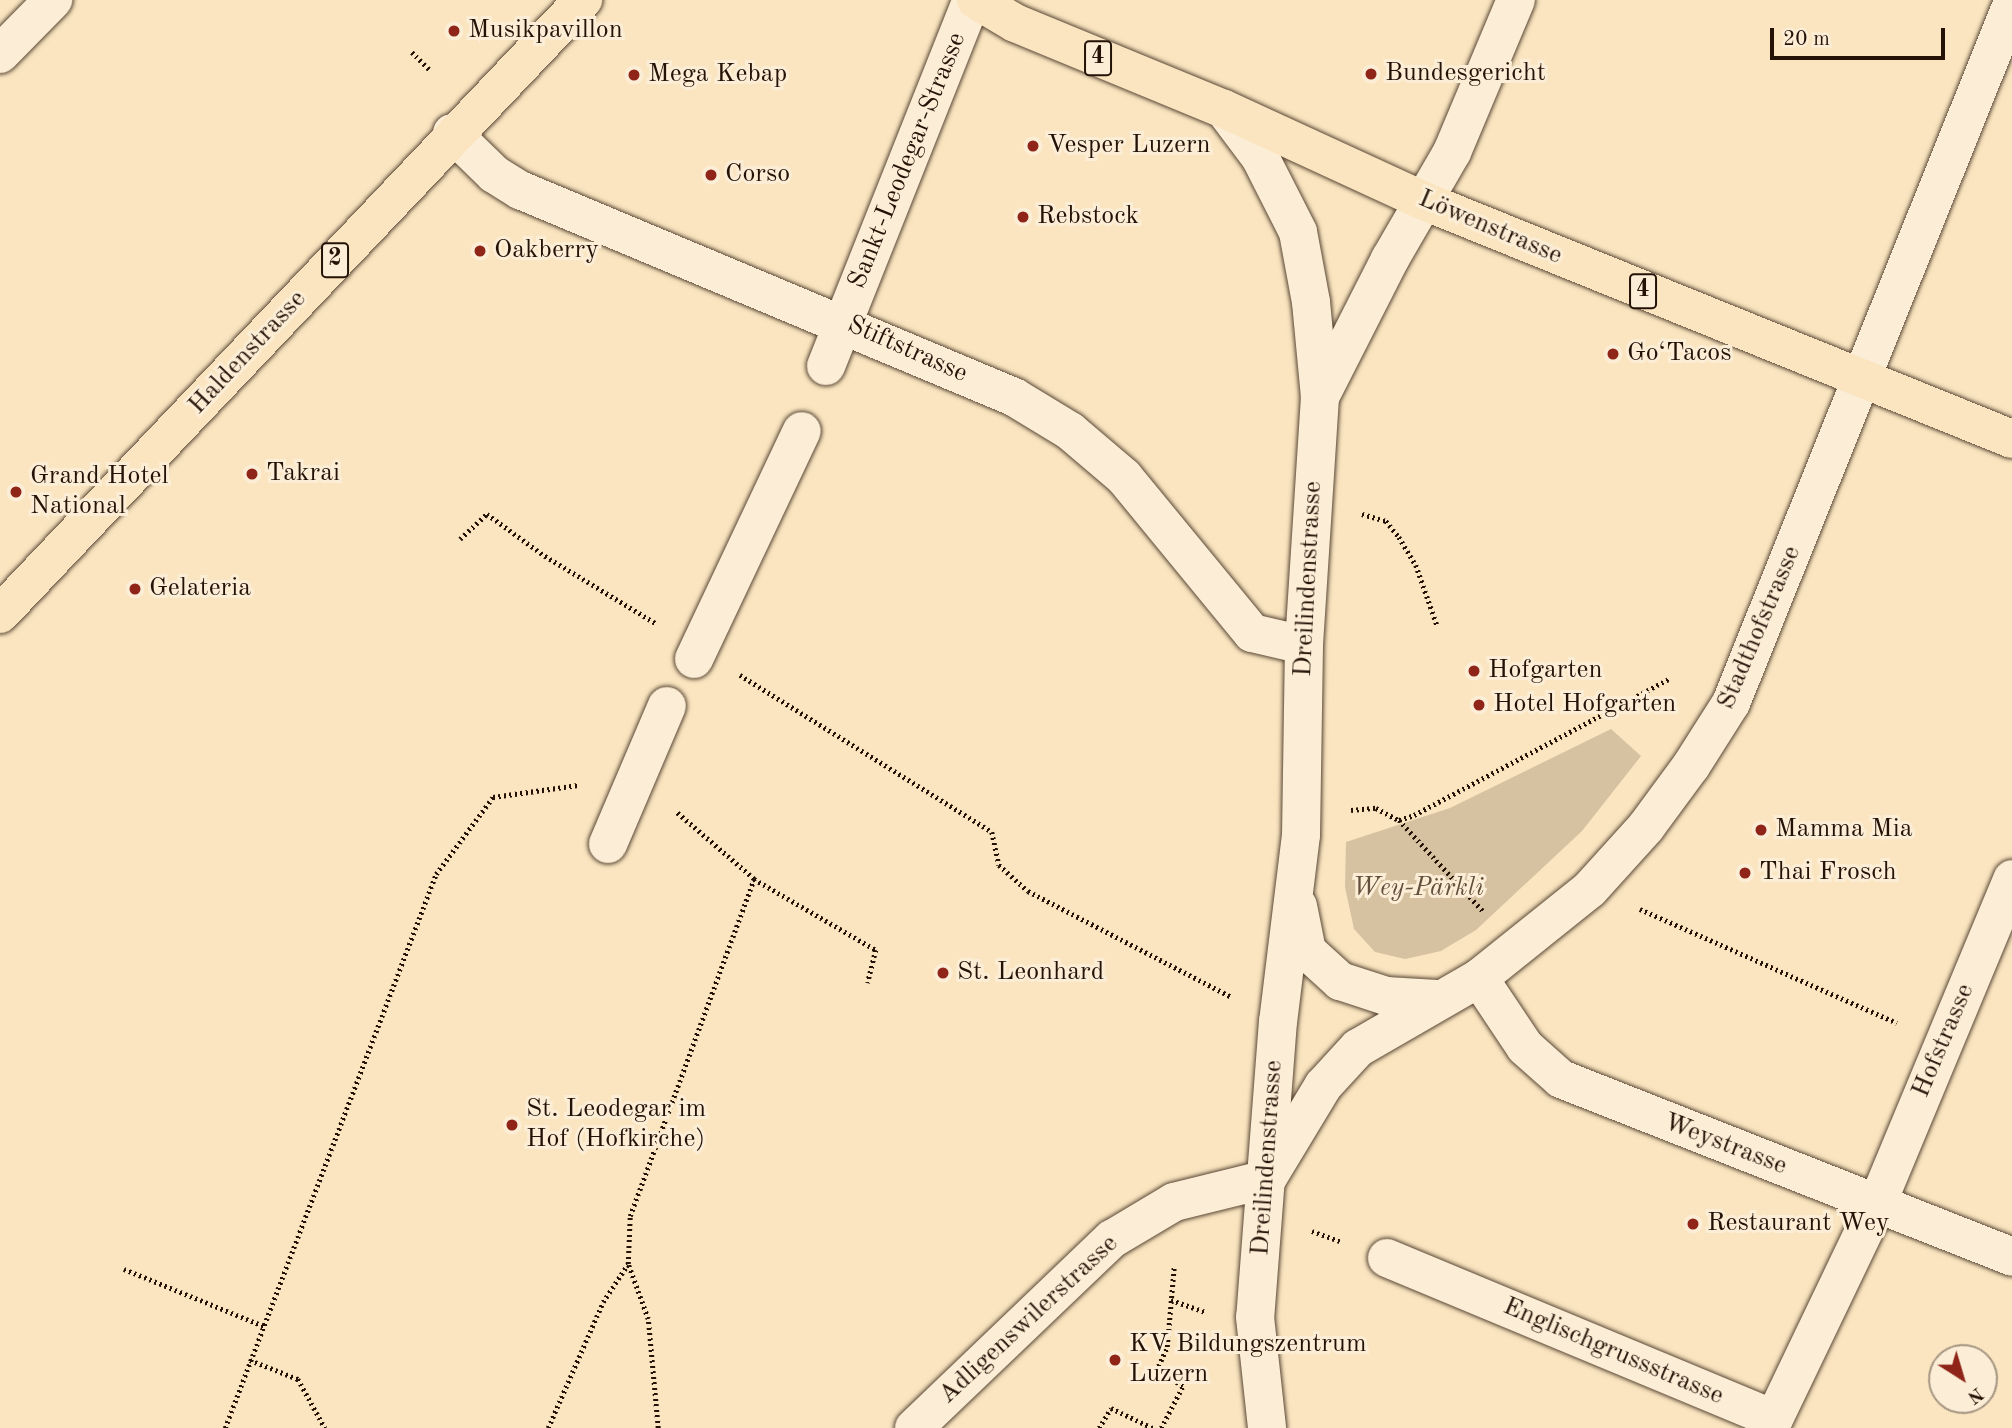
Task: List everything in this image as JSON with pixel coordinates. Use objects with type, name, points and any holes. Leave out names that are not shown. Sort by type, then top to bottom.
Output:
[{"type":"main road","name":"Haldenstrasse","points":[[0,614],[452,133],[583,0]]},
{"type":"main road","name":"Löwenstrasse","points":[[974,0],[1015,23],[1224,109],[1424,201],[2012,439]]},
{"type":"street","points":[[0,54],[52,0]]},
{"type":"street","name":"Sankt-Leodegar-Strasse","points":[[826,366],[974,0]]},
{"type":"street","name":"Dreilindenstrasse","points":[[1320,397],[1452,152],[1516,0]]},
{"type":"street","name":"Stadthofstrasse","points":[[1266,1197],[1331,1076],[1358,1048],[1437,999],[1479,978],[1590,889],[1646,827],[1691,766],[1731,703],[2012,4]]},
{"type":"street","name":"Dreilindenstrasse","points":[[1224,109],[1261,157],[1298,232],[1311,302],[1320,397],[1304,645],[1301,835],[1278,1021],[1255,1317],[1267,1428]]},
{"type":"street","name":"Stiftstrasse","points":[[452,133],[494,174],[520,190],[843,322],[1014,397],[1070,431],[1124,477],[1252,633],[1304,645]]},
{"type":"street","points":[[696,654],[802,431]]},
{"type":"street","points":[[608,844],[667,706]]},
{"type":"street","name":"Hofstrasse","points":[[1877,1204],[2012,879]]},
{"type":"street","name":"Dreilindenstrasse","points":[[1294,887],[1307,951],[1340,981],[1386,996],[1437,999]]},
{"type":"street","name":"Weystrasse","points":[[1479,978],[1525,1047],[1561,1079],[2012,1256]]},
{"type":"street","name":"Adligenswilerstrasse","points":[[914,1428],[1112,1238],[1174,1202],[1266,1197]]},
{"type":"street","name":"Englischgrussstrasse","points":[[1387,1258],[1774,1419],[1877,1204]]},
{"type":"path","points":[[412,52],[431,71]]},
{"type":"path","points":[[1354,513],[1386,521],[1399,537],[1416,565],[1437,625]]},
{"type":"path","points":[[460,539],[487,514],[545,556],[696,654],[992,832],[999,865],[1028,891],[1278,1021]]},
{"type":"path","points":[[1399,820],[1554,743],[1668,679]]},
{"type":"path","points":[[225,1428],[436,874],[493,797],[636,778],[754,879],[876,950],[868,983]]},
{"type":"path","points":[[1348,810],[1376,808],[1399,820],[1493,922]]},
{"type":"path","points":[[658,1428],[648,1319],[628,1264],[630,1216],[754,879]]},
{"type":"path","points":[[1629,905],[1944,1044]]},
{"type":"path","points":[[1266,1197],[1387,1258]]},
{"type":"path","points":[[548,1428],[603,1302],[628,1264]]},
{"type":"path","points":[[1161,1428],[1183,1386],[1156,1371],[1167,1347],[1174,1267]]},
{"type":"path","points":[[124,1269],[264,1326]]},
{"type":"path","points":[[1171,1300],[1210,1314]]},
{"type":"path","points":[[250,1360],[298,1379],[325,1428]]},
{"type":"path","points":[[1099,1428],[1111,1408],[1153,1428]]},
{"type":"green space","name":"Wey-Pärkli","points":[[1611,729],[1641,756],[1582,831],[1476,930],[1441,951],[1405,959],[1375,952],[1354,929],[1345,887],[1346,842],[1450,808]]},
{"type":"place","name":"Musikpavillon","points":[[454,31]]},
{"type":"place","name":"Bundesgericht","points":[[1371,74]]},
{"type":"place","name":"Mega Kebap","points":[[634,75]]},
{"type":"place","name":"Vesper Luzern","points":[[1033,146]]},
{"type":"place","name":"Corso","points":[[711,175]]},
{"type":"place","name":"Rebstock","points":[[1023,217]]},
{"type":"place","name":"Oakberry","points":[[480,251]]},
{"type":"place","name":"Go‘Tacos","points":[[1613,354]]},
{"type":"place","name":"Takrai","points":[[252,474]]},
{"type":"place","name":"Grand Hotel National","points":[[16,492]]},
{"type":"place","name":"Gelateria","points":[[135,589]]},
{"type":"place","name":"Hofgarten","points":[[1474,671]]},
{"type":"place","name":"Hotel Hofgarten","points":[[1479,705]]},
{"type":"place","name":"Mamma Mia","points":[[1761,830]]},
{"type":"place","name":"Thai Frosch","points":[[1745,873]]},
{"type":"place","name":"St. Leonhard","points":[[943,973]]},
{"type":"place","name":"St. Leodegar im Hof (Hofkirche)","points":[[512,1125]]},
{"type":"place","name":"Restaurant Wey","points":[[1693,1224]]},
{"type":"place","name":"KV Bildungszentrum Luzern","points":[[1115,1360]]}]
